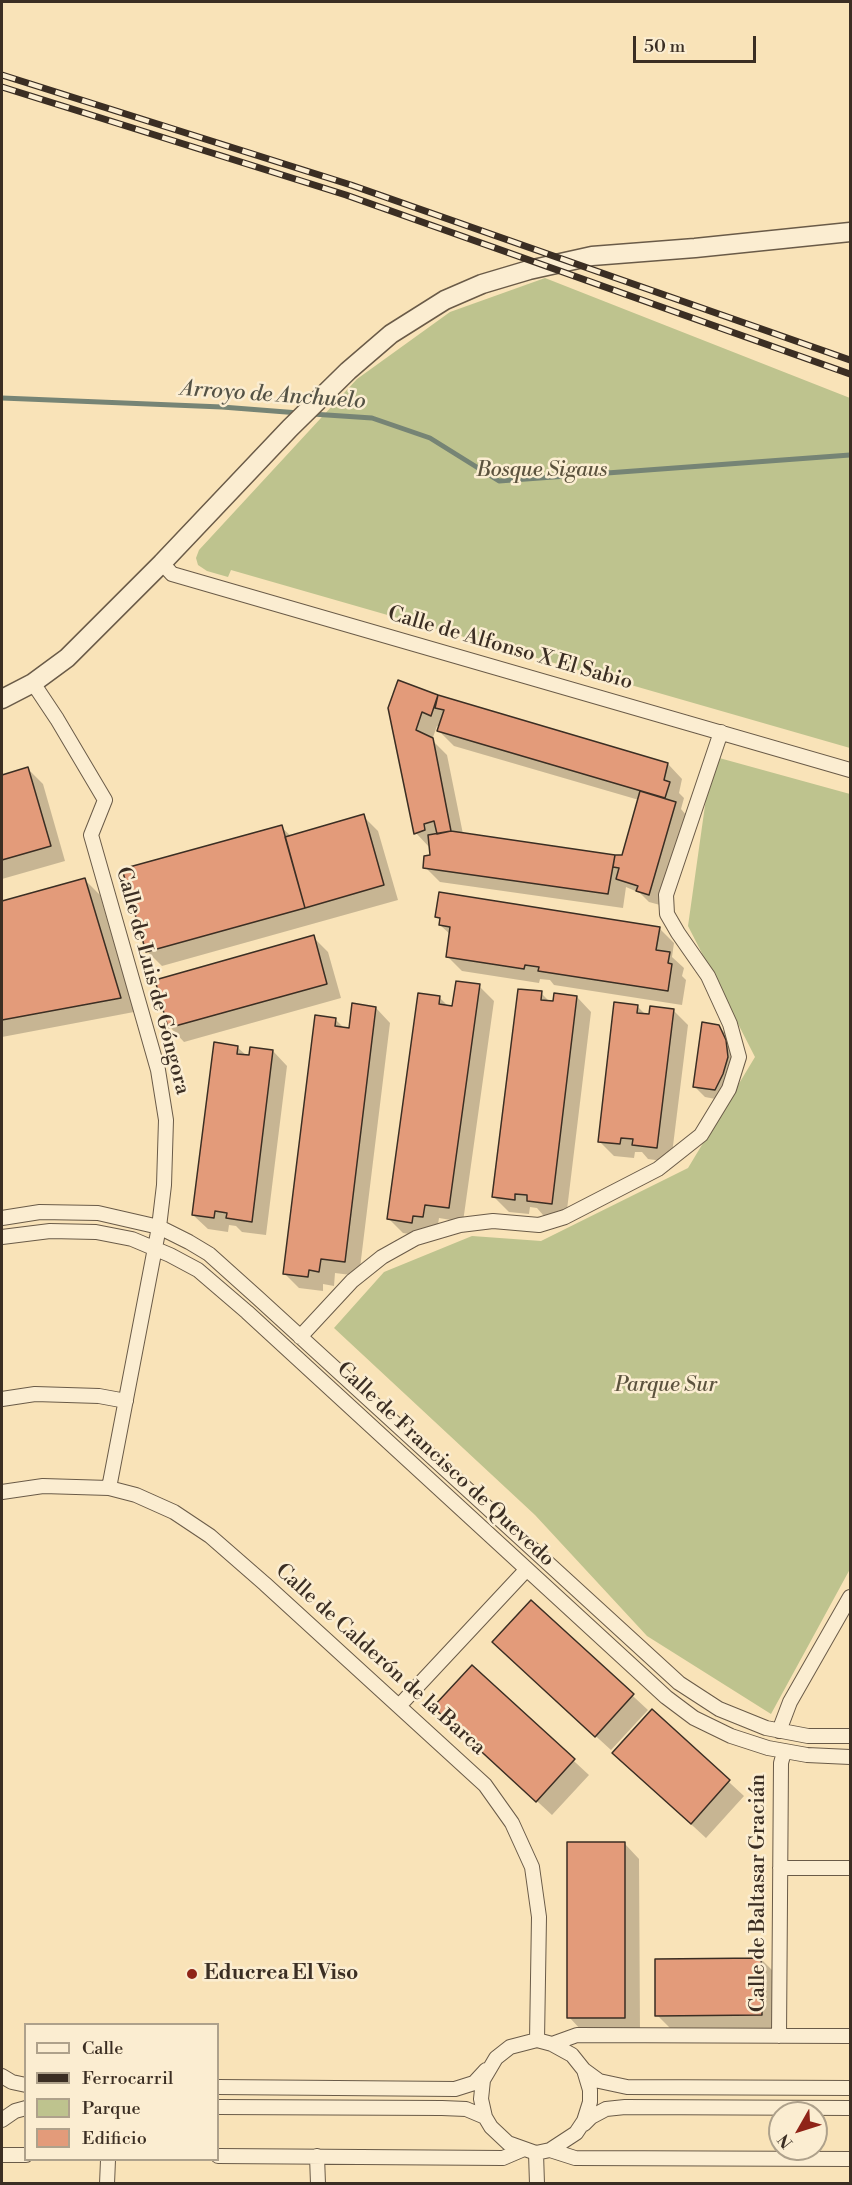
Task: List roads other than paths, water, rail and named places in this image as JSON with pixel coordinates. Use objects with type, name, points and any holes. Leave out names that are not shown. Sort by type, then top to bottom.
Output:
[{"type":"street","points":[[2,699],[33,683],[67,658],[162,563],[327,390],[391,334],[445,300],[482,284],[529,270],[592,256],[850,232]]},
{"type":"street","name":"Calle de Alfonso X El Sabio","points":[[162,563],[172,574],[850,770]]},
{"type":"street","name":"Calle de Luis de Góngora","points":[[33,683],[105,800],[91,835],[158,1070],[166,1120],[164,1185],[159,1227],[153,1248],[109,1488]]},
{"type":"street","points":[[300,1337],[352,1281],[382,1257],[416,1238],[460,1225],[493,1221],[539,1225],[565,1217],[658,1168],[701,1135],[729,1089],[739,1057],[730,1024],[708,976],[667,914],[666,895],[721,732]]},
{"type":"street","name":"Calle de Francisco de Quevedo","points":[[2,1218],[40,1212],[98,1213],[159,1227],[209,1254],[679,1683],[719,1709],[766,1728],[808,1736],[850,1736]]},
{"type":"street","name":"Calle de Francisco de Quevedo","points":[[2,1237],[50,1231],[96,1232],[132,1239],[198,1270],[247,1312],[666,1697],[694,1718],[731,1736],[784,1752],[850,1757]]},
{"type":"street","points":[[2,1399],[45,1394],[99,1396],[126,1401]]},
{"type":"street","name":"Calle de Calderón de la Barca","points":[[2,1492],[43,1486],[109,1488],[136,1495],[174,1512],[210,1536],[486,1785],[512,1823],[532,1867],[539,1917],[537,2040]]},
{"type":"street","points":[[399,1706],[527,1569]]},
{"type":"street","points":[[779,1731],[790,1702],[850,1597]]},
{"type":"street","name":"Calle de Baltasar Gracián","points":[[779,2036],[781,1763],[784,1752]]},
{"type":"street","points":[[780,1868],[850,1868]]},
{"type":"street","points":[[552,2044],[577,2035],[850,2036]]},
{"type":"street","points":[[219,2087],[455,2088],[474,2083],[495,2058],[510,2047],[537,2040],[552,2044],[572,2055],[584,2070],[599,2081],[627,2087],[850,2088]]},
{"type":"street","points":[[488,2068],[483,2080],[481,2099],[485,2116],[491,2127],[508,2143],[530,2151]]},
{"type":"street","points":[[576,2133],[584,2121],[590,2102],[590,2090],[584,2070]]},
{"type":"street","points":[[2,2076],[12,2082],[24,2085]]},
{"type":"street","points":[[219,2107],[442,2108],[466,2109],[485,2116]]},
{"type":"street","points":[[550,2150],[576,2133],[591,2117],[606,2109],[850,2108]]},
{"type":"street","points":[[2,2120],[15,2111],[24,2109]]},
{"type":"street","points":[[219,2156],[503,2158],[530,2151],[550,2150],[575,2158],[850,2159]]},
{"type":"street","points":[[530,2151],[537,2184]]},
{"type":"street","points":[[2,2155],[24,2155]]},
{"type":"street","points":[[317,2156],[318,2184]]},
{"type":"street","points":[[107,2184],[108,2161]]},
{"type":"waterway","name":"Arroyo de Anchuelo","points":[[2,398],[222,407],[299,413]]},
{"type":"waterway","name":"Arroyo de Anchuelo","points":[[312,414],[372,418],[430,438],[499,481],[850,455]]},
{"type":"railway","points":[[2,75],[351,185],[850,360]]},
{"type":"railway","points":[[2,87],[346,195],[850,374]]},
{"type":"place","name":"Educrea El Viso","points":[[192,1974]]},
{"type":"park label","name":"Bosque Sigaus","points":[[542,471]]},
{"type":"park label","name":"Parque Sur","points":[[666,1386]]}]
